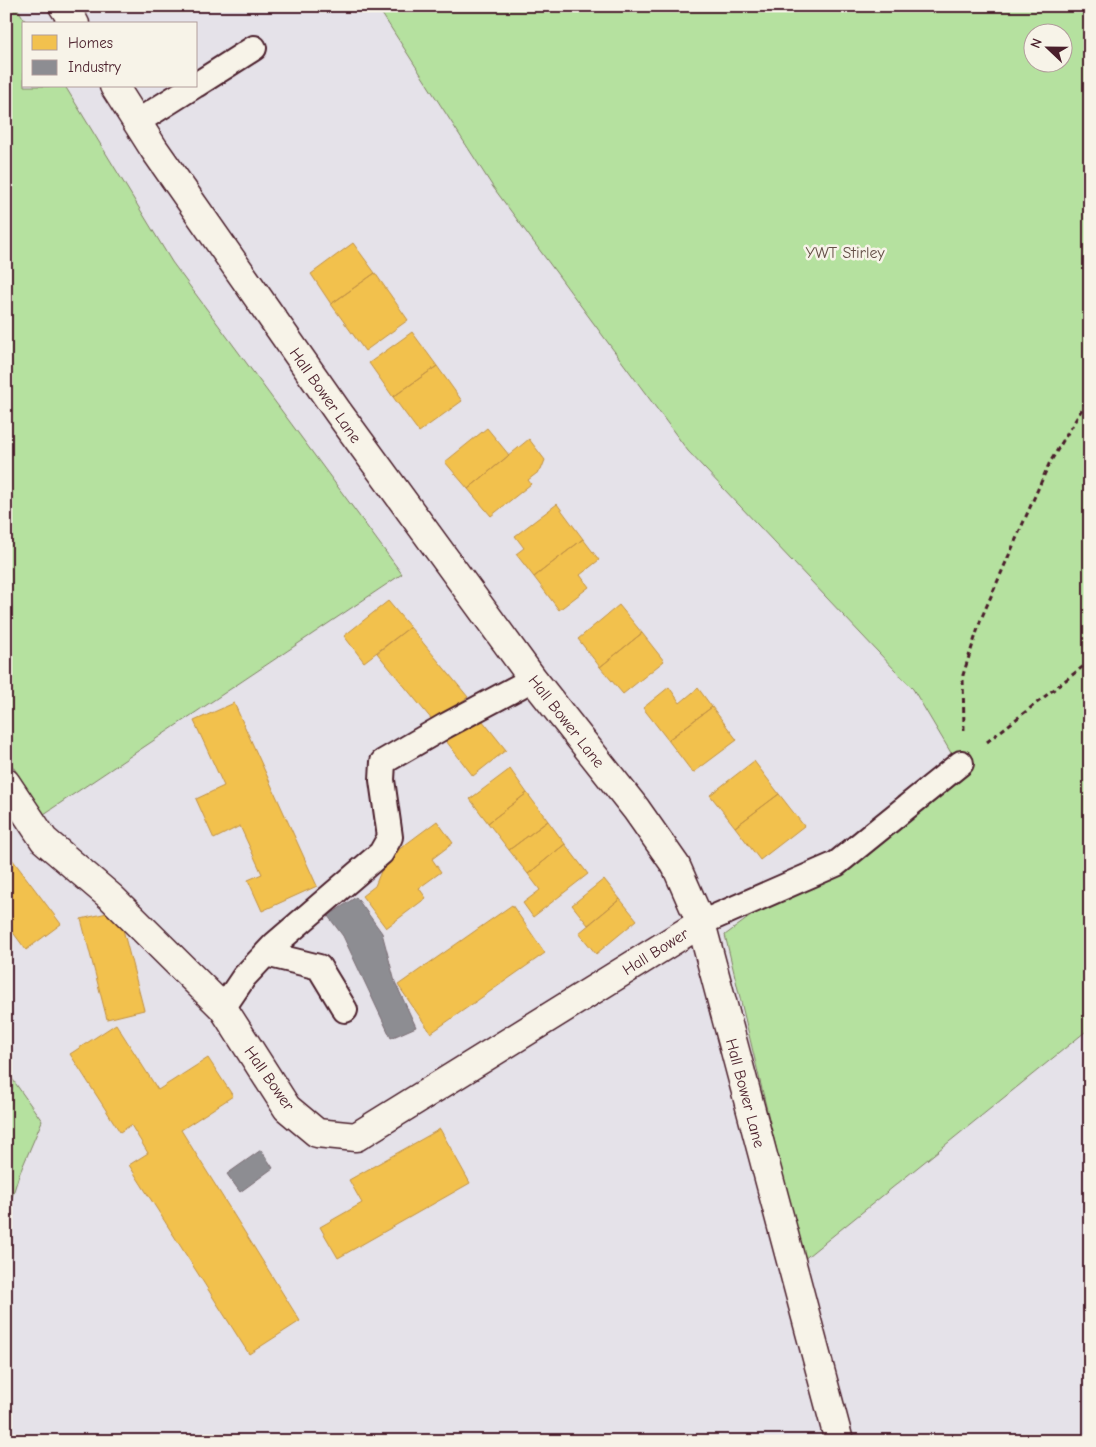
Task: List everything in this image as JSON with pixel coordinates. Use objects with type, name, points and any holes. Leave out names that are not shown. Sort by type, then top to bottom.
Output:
[{"type":"street","points":[[64,6],[73,22]]},
{"type":"street","name":"Hall Bower Lane","points":[[115,88],[338,412],[533,679],[636,809],[676,866],[701,923],[839,1441]]},
{"type":"street","name":"Hall Bower","points":[[6,783],[44,840],[112,898],[223,1008],[287,1108],[317,1133],[356,1137],[701,923]]},
{"type":"lane","points":[[198,84],[254,48]]},
{"type":"lane","points":[[137,122],[192,88]]},
{"type":"lane","points":[[223,1008],[244,977],[266,954],[381,853],[390,837],[382,780],[383,762],[533,679]]},
{"type":"lane","points":[[701,923],[836,864],[961,763]]},
{"type":"lane","points":[[266,954],[319,967],[345,1010]]},
{"type":"path","points":[[961,763],[965,720],[963,675],[980,619],[1049,464],[1090,396]]},
{"type":"path","points":[[961,763],[1090,661]]},
{"type":"green space","points":[[6,6],[16,6],[26,22],[22,22],[22,88],[66,88],[172,262],[402,574],[44,814],[6,756]]},
{"type":"green space","name":"YWT Stirley","points":[[377,6],[1090,6],[1090,1028],[803,1260],[725,935],[763,907],[963,773],[913,689],[688,451],[493,187]]},
{"type":"green space","points":[[6,1070],[42,1121],[19,1175],[6,1216]]},
{"type":"building: Homes","points":[[353,243],[375,273],[331,304],[311,274]]},
{"type":"building: Homes","points":[[375,273],[408,320],[365,351],[331,304]]},
{"type":"building: Homes","points":[[412,332],[437,366],[393,397],[369,363]]},
{"type":"building: Homes","points":[[437,366],[462,401],[419,432],[393,397]]},
{"type":"building: Homes","points":[[487,428],[509,455],[468,489],[445,462]]},
{"type":"building: Homes","points":[[529,439],[545,460],[541,470],[528,480],[531,484],[491,516],[468,489]]},
{"type":"building: Homes","points":[[557,504],[583,539],[534,577],[516,554],[524,548],[515,536]]},
{"type":"building: Homes","points":[[583,539],[599,560],[580,575],[589,587],[559,610],[534,577]]},
{"type":"building: Homes","points":[[388,601],[410,627],[364,662],[344,636]]},
{"type":"building: Homes","points":[[619,605],[642,633],[600,667],[578,639]]},
{"type":"building: Homes","points":[[410,627],[468,697],[433,721],[377,653]]},
{"type":"building: Homes","points":[[642,633],[664,661],[623,694],[600,667]]},
{"type":"building: Homes","points":[[669,687],[680,703],[698,688],[712,707],[668,740],[643,708]]},
{"type":"building: Homes","points":[[234,703],[317,886],[262,911],[248,880],[262,874],[240,826],[214,839],[196,799],[224,786],[194,721]]},
{"type":"building: Homes","points":[[712,707],[737,740],[693,773],[668,740]]},
{"type":"building: Homes","points":[[478,715],[506,750],[473,776],[446,741]]},
{"type":"building: Homes","points":[[754,761],[779,794],[735,827],[710,795]]},
{"type":"building: Homes","points":[[510,769],[527,793],[488,823],[470,799]]},
{"type":"building: Homes","points":[[527,793],[548,821],[509,850],[488,823]]},
{"type":"building: Homes","points":[[779,794],[804,826],[760,860],[735,827]]},
{"type":"building: Homes","points":[[437,821],[453,843],[432,859],[441,872],[419,888],[426,898],[386,928],[362,896],[375,886],[386,859]]},
{"type":"building: Homes","points":[[548,821],[565,844],[528,874],[509,850]]},
{"type":"building: Homes","points":[[565,844],[588,874],[533,917],[523,903],[540,890],[528,874]]},
{"type":"building: Homes","points":[[6,851],[61,924],[26,950],[6,923]]},
{"type":"building: Homes","points":[[604,879],[620,899],[588,925],[572,905]]},
{"type":"building: Homes","points":[[620,899],[637,920],[596,954],[579,933]]},
{"type":"building: Homes","points":[[512,905],[545,953],[431,1033],[398,985]]},
{"type":"building: Homes","points":[[107,913],[120,918],[144,1010],[107,1019],[81,919]]},
{"type":"building: Homes","points":[[116,1024],[158,1090],[208,1058],[233,1096],[181,1130],[300,1321],[249,1354],[129,1165],[148,1153],[131,1125],[120,1132],[70,1054]]},
{"type":"building: Homes","points":[[440,1129],[470,1183],[338,1258],[320,1227],[362,1203],[349,1180]]},
{"type":"building: Industry","points":[[356,897],[382,933],[395,982],[416,1027],[391,1038],[343,936],[328,916]]},
{"type":"building: Industry","points":[[261,1150],[273,1168],[240,1192],[227,1174]]}]
